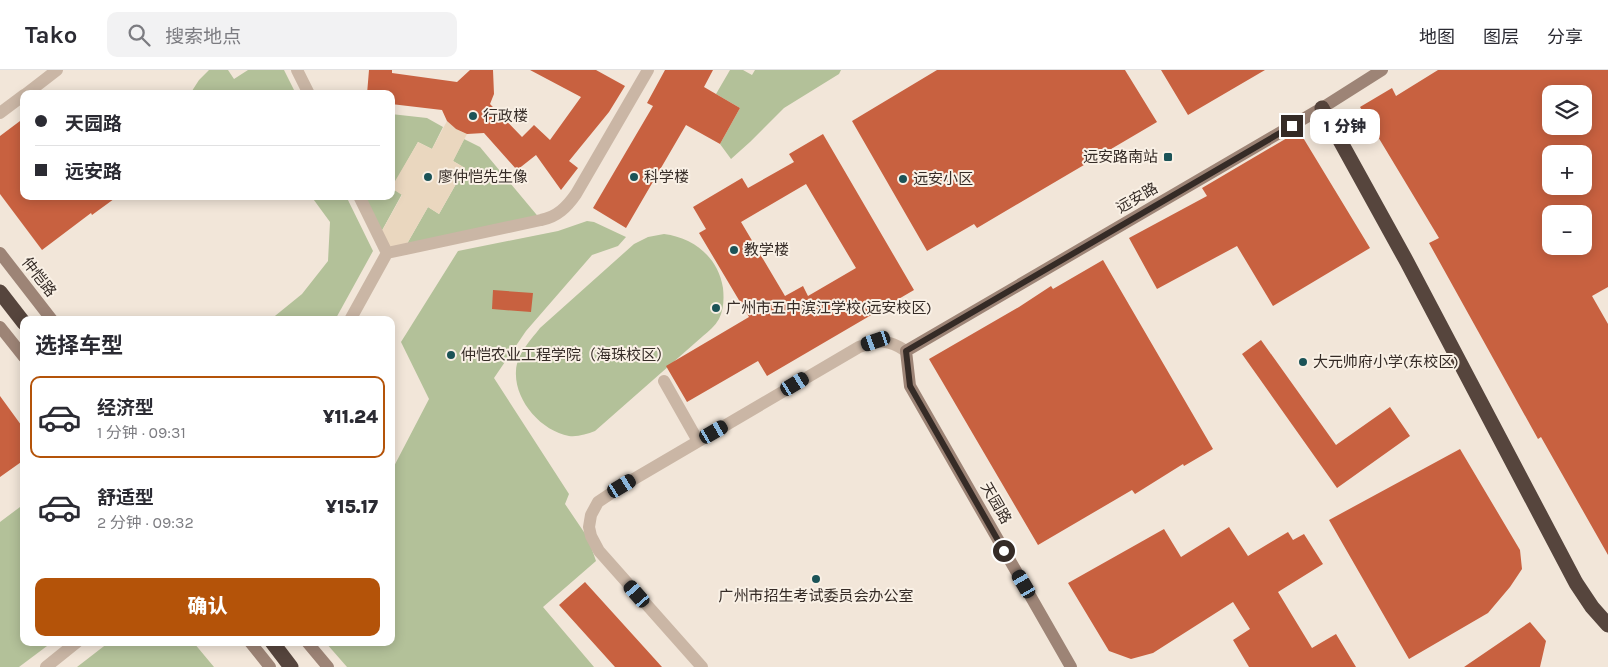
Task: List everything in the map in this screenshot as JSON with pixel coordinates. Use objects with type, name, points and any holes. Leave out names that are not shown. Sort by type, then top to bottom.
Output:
[{"type":"highway","points":[[1322,108],[1407,262],[1576,583],[1608,625]]},
{"type":"highway","points":[[0,292],[20,318]]},
{"type":"highway","points":[[275,646],[291,667]]},
{"type":"street","points":[[31,90],[57,70]]},
{"type":"street","points":[[297,70],[307,90]]},
{"type":"street","points":[[352,316],[387,253],[541,220],[559,213],[576,194],[648,70]]},
{"type":"street","name":"远安路","points":[[906,351],[1322,108],[1382,70]]},
{"type":"street","points":[[0,113],[20,99]]},
{"type":"street","points":[[361,200],[387,253]]},
{"type":"street","name":"仲恺路","points":[[0,253],[49,316]]},
{"type":"street","points":[[0,327],[20,352]]},
{"type":"street","points":[[702,667],[599,551],[591,536],[589,527],[598,502],[859,346],[876,341],[889,342],[906,351]]},
{"type":"street","name":"天园路","points":[[906,351],[910,386],[1071,667]]},
{"type":"street","points":[[664,381],[698,441]]},
{"type":"street","points":[[46,667],[72,646]]},
{"type":"street","points":[[253,646],[270,667]]},
{"type":"street","points":[[311,646],[328,667]]},
{"type":"green space","points":[[209,70],[228,70],[234,79],[248,70],[284,70],[294,90],[193,90]]},
{"type":"green space","points":[[730,70],[743,70],[752,75],[755,70],[841,70],[839,74],[784,108],[731,159],[720,144],[740,108],[716,94]]},
{"type":"green space","points":[[395,114],[427,118],[443,127],[432,149],[418,142],[395,183]]},
{"type":"green space","points":[[464,139],[480,147],[541,220],[404,249],[428,207],[439,214],[465,168],[453,161]]},
{"type":"green space","points":[[395,190],[402,194],[379,236],[361,200],[395,200]]},
{"type":"green space","points":[[314,200],[348,200],[373,251],[337,316],[275,316],[302,294],[328,261],[330,222]]},
{"type":"green space","points":[[587,221],[594,222],[626,237],[618,246],[592,255],[526,331],[494,378],[569,494],[565,504],[588,538],[596,561],[543,607],[594,667],[347,667],[329,646],[395,646],[395,464],[429,399],[401,342],[458,251],[558,231]]},
{"type":"green space","points":[[664,234],[675,236],[695,245],[710,258],[716,267],[723,288],[723,307],[719,319],[710,330],[595,431],[579,436],[569,436],[549,428],[531,412],[520,393],[516,371],[521,353],[540,328],[634,244],[648,237]]},
{"type":"green space","points":[[20,507],[20,646],[47,646],[19,667],[0,667],[0,522]]},
{"type":"green space","points":[[104,646],[196,646],[214,667],[77,667]]},
{"type":"shaded area","points":[[447,121],[456,129],[467,134],[453,161],[465,168],[439,214],[428,207],[404,249],[387,253],[379,236],[402,195],[395,191],[395,181],[418,142],[432,149]]},
{"type":"building","points":[[369,70],[392,70],[392,73],[457,82],[470,70],[493,70],[494,94],[490,104],[522,137],[534,125],[550,140],[581,97],[530,70],[596,70],[625,86],[609,112],[569,161],[578,168],[561,190],[536,155],[517,170],[484,133],[467,134],[456,129],[447,121],[442,110],[395,104],[395,90],[367,90]]},
{"type":"building","points":[[665,70],[713,70],[704,87],[740,108],[720,144],[686,125],[626,228],[593,208],[653,106],[647,103]]},
{"type":"building","points":[[937,70],[1125,70],[1157,122],[977,228],[974,224],[927,251],[852,121]]},
{"type":"building","points":[[1161,70],[1265,70],[1188,115]]},
{"type":"building","points":[[1438,70],[1608,70],[1608,287],[1592,296],[1608,324],[1608,555],[1541,437],[1538,439],[1429,243],[1439,238],[1360,107],[1392,88],[1396,96]]},
{"type":"building","points":[[20,121],[20,200],[113,200],[92,215],[91,213],[42,250],[0,194],[0,136]]},
{"type":"building","points":[[1299,131],[1370,248],[1273,306],[1237,246],[1157,289],[1129,238],[1207,196],[1202,188]]},
{"type":"building","name":"教学楼","points":[[823,134],[914,290],[767,376],[758,361],[687,402],[666,366],[749,317],[699,233],[706,229],[693,207],[742,178],[748,188],[794,162],[789,154]],"holes":[[[806,184],[856,268],[808,296],[803,286],[785,296],[741,222]]]},
{"type":"building","points":[[1103,260],[1213,449],[1184,466],[1183,464],[1135,494],[1132,490],[1038,545],[929,359],[1019,307],[1051,286],[1053,289]]},
{"type":"building","points":[[493,290],[533,293],[531,312],[492,309]]},
{"type":"building","points":[[1261,340],[1336,445],[1390,407],[1410,436],[1337,488],[1242,354]]},
{"type":"building","points":[[0,396],[20,424],[20,463],[0,477]]},
{"type":"building","points":[[1460,449],[1520,550],[1522,569],[1510,587],[1488,613],[1409,659],[1329,520]]},
{"type":"building","points":[[1229,527],[1248,556],[1288,532],[1293,540],[1304,534],[1323,564],[1278,592],[1312,648],[1336,634],[1356,667],[1249,667],[1233,640],[1250,629],[1233,602],[1153,653],[1131,659],[1109,651],[1068,583],[1164,529],[1181,557]]},
{"type":"building","points":[[585,582],[662,667],[615,667],[559,605]]},
{"type":"building","points":[[1530,622],[1546,641],[1540,667],[1464,667]]},
{"type":"place","name":"行政楼","points":[[473,116]]},
{"type":"place","name":"远安路南站","points":[[1168,157]]},
{"type":"place","name":"廖仲恺先生像","points":[[428,177]]},
{"type":"place","name":"科学楼","points":[[634,177]]},
{"type":"place","name":"远安小区","points":[[903,179]]},
{"type":"place","name":"教学楼","points":[[734,250]]},
{"type":"place","name":"广州市五中滨江学校(远安校区)","points":[[716,308]]},
{"type":"place","name":"仲恺农业工程学院（海珠校区）","points":[[451,355]]},
{"type":"place","name":"大元帅府小学(东校区)","points":[[1303,362]]},
{"type":"place","name":"广州市招生考试委员会办公室","points":[[816,579]]},
{"type":"route","points":[[1004,551],[910,386],[906,351],[1292,126]]}]
